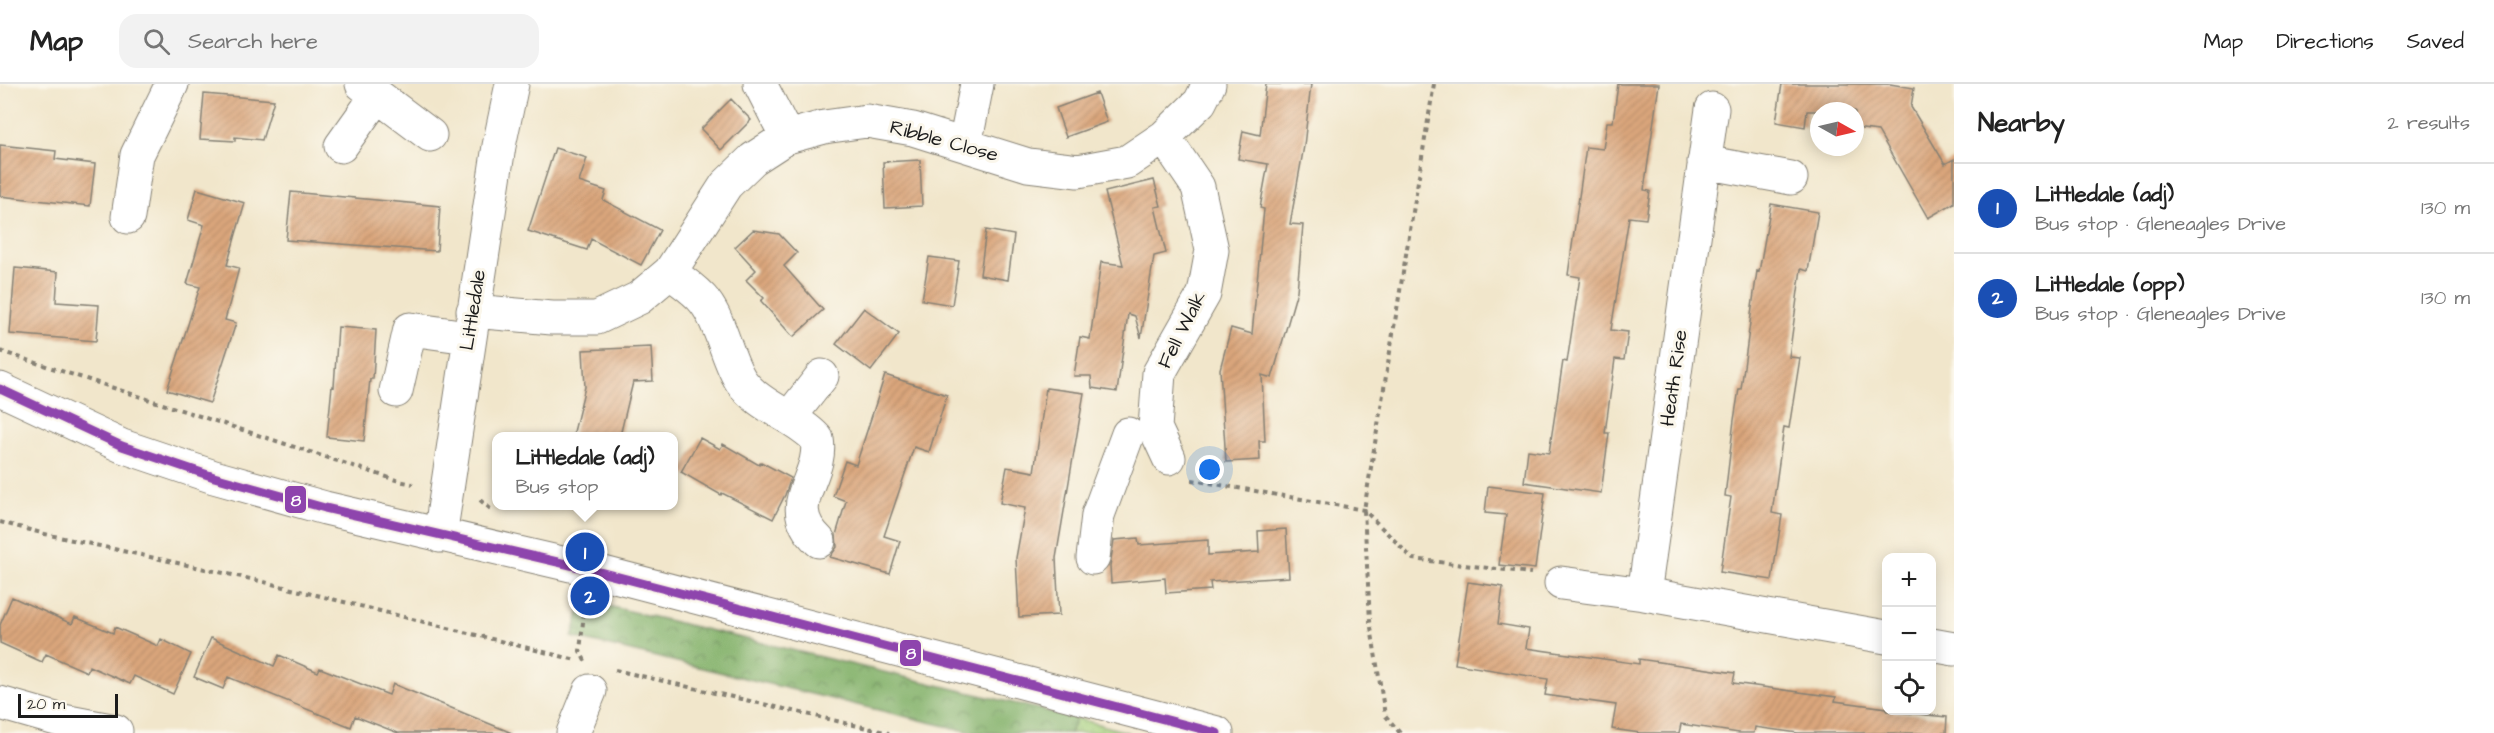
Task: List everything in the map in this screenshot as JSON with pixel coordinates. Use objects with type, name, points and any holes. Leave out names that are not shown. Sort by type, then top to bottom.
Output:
[{"type":"street","points":[[128,218],[137,155],[172,84]]},
{"type":"street","name":"Littledale","points":[[440,536],[499,147],[512,84]]},
{"type":"street","points":[[759,84],[787,137]]},
{"type":"street","points":[[965,145],[977,84]]},
{"type":"street","name":"Ribble Close","points":[[396,391],[410,329],[552,318],[597,318],[639,298],[670,272],[726,185],[753,159],[787,137],[824,127],[867,121],[913,129],[1028,165],[1078,171],[1127,162],[1164,137],[1200,102],[1209,84]]},
{"type":"street","points":[[341,146],[369,90],[430,135]]},
{"type":"street","name":"Heath Rise","points":[[1644,594],[1712,109]]},
{"type":"street","name":"Fell Walk","points":[[1164,137],[1198,187],[1212,250],[1203,294],[1159,373],[1131,433],[1169,458]]},
{"type":"street","points":[[1704,162],[1791,178]]},
{"type":"street","points":[[670,272],[705,302],[723,336],[742,381],[766,404],[810,431],[818,439],[817,459],[803,496],[801,515],[807,530],[819,541]]},
{"type":"street","points":[[789,418],[822,376]]},
{"type":"street","points":[[0,389],[122,446],[204,474],[325,508],[592,570],[1216,733]]},
{"type":"street","points":[[1094,558],[1098,515],[1131,433]]},
{"type":"street","points":[[1561,583],[1644,594],[1882,636]]},
{"type":"street","points":[[1936,646],[1954,649]]},
{"type":"street","points":[[573,733],[599,679]]},
{"type":"street","points":[[0,703],[62,727],[116,731]]},
{"type":"path","points":[[1400,733],[1385,715],[1370,621],[1364,510],[1434,84]]},
{"type":"path","points":[[0,351],[399,481],[420,485]]},
{"type":"path","points":[[1169,458],[1185,479],[1364,510],[1413,558],[1547,575],[1561,583]]},
{"type":"path","points":[[0,522],[56,537],[260,581],[585,663],[580,651],[586,594],[592,570]]},
{"type":"path","points":[[599,679],[889,733]]},
{"type":"green space","points":[[583,600],[1076,718],[1070,733],[975,733],[572,637]]},
{"type":"green space","points":[[1076,718],[1130,733],[1070,733]]},
{"type":"building","points":[[1266,84],[1311,84],[1304,146],[1290,224],[1303,225],[1297,291],[1272,378],[1262,375],[1265,441],[1259,441],[1260,460],[1226,462],[1220,369],[1231,328],[1252,334],[1264,209],[1260,208],[1268,164],[1238,159],[1243,131],[1260,135]]},
{"type":"building","points":[[1618,84],[1659,84],[1644,190],[1650,191],[1646,219],[1629,217],[1611,330],[1628,332],[1624,360],[1615,359],[1605,433],[1609,433],[1601,493],[1524,482],[1528,450],[1549,453],[1563,361],[1567,362],[1580,277],[1568,275],[1586,147],[1603,149],[1607,122],[1613,122]]},
{"type":"building","points":[[1782,84],[1890,84],[1914,88],[1911,107],[1945,164],[1954,159],[1954,203],[1928,218],[1878,131],[1864,129],[1864,102],[1810,102],[1805,127],[1776,122]]},
{"type":"building","points":[[1097,93],[1107,122],[1066,137],[1056,108]]},
{"type":"building","points":[[204,94],[274,100],[262,140],[235,137],[235,141],[200,139]]},
{"type":"building","points":[[731,99],[751,120],[721,150],[701,129]]},
{"type":"building","points":[[0,145],[56,151],[55,159],[95,164],[90,206],[0,196]]},
{"type":"building","points":[[555,148],[587,158],[579,182],[606,191],[603,200],[660,230],[641,265],[591,239],[587,250],[528,231]]},
{"type":"building","points":[[920,160],[922,206],[885,208],[883,162]]},
{"type":"building","points":[[1154,180],[1161,206],[1155,207],[1166,253],[1154,256],[1141,338],[1135,316],[1128,314],[1117,392],[1092,388],[1091,376],[1074,376],[1080,337],[1090,339],[1101,262],[1123,265],[1105,192]]},
{"type":"building","points":[[197,189],[245,203],[227,265],[239,268],[225,320],[236,323],[210,403],[167,390],[200,287],[187,284],[204,225],[188,220]]},
{"type":"building","points":[[291,192],[440,206],[437,251],[286,240]]},
{"type":"building","points":[[1771,204],[1818,212],[1808,271],[1801,269],[1789,357],[1800,358],[1789,428],[1784,427],[1772,513],[1782,515],[1772,580],[1720,572],[1731,497],[1725,496],[1734,420],[1739,389],[1741,389],[1757,271],[1759,272]]},
{"type":"building","points":[[753,230],[779,234],[797,253],[784,266],[823,310],[793,337],[761,301],[764,298],[746,280],[756,270],[735,247]]},
{"type":"building","points":[[986,230],[1014,235],[1008,280],[980,275]]},
{"type":"building","points":[[929,257],[959,261],[952,305],[922,300]]},
{"type":"building","points":[[15,268],[58,272],[56,302],[99,305],[96,341],[10,334]]},
{"type":"building","points":[[864,308],[899,334],[871,371],[836,344]]},
{"type":"building","points":[[338,327],[376,330],[373,379],[370,379],[364,441],[327,437],[332,386],[334,387]]},
{"type":"building","points":[[651,347],[653,381],[633,382],[621,432],[574,432],[585,387],[583,350]]},
{"type":"building","points":[[885,375],[947,395],[929,452],[914,447],[884,536],[900,541],[890,574],[830,557],[837,547],[836,535],[846,501],[833,496],[845,461],[856,465]]},
{"type":"building","points":[[1046,388],[1084,393],[1056,558],[1059,615],[1019,617],[1016,558],[1025,508],[1000,503],[1007,467],[1034,472]]},
{"type":"building","points":[[700,438],[720,449],[723,444],[759,465],[761,462],[791,478],[773,519],[722,493],[721,495],[681,472]]},
{"type":"building","points":[[1488,486],[1545,493],[1535,569],[1499,565],[1506,515],[1485,513]]},
{"type":"building","points":[[1286,529],[1289,577],[1210,582],[1211,590],[1166,593],[1165,578],[1111,583],[1110,566],[1114,540],[1138,538],[1139,545],[1208,540],[1208,555],[1259,552],[1258,531]]},
{"type":"building","points":[[1468,582],[1503,587],[1498,624],[1529,629],[1526,648],[1639,664],[1639,659],[1735,673],[1733,683],[1836,697],[1835,701],[1882,707],[1882,715],[1947,717],[1946,733],[1798,733],[1755,727],[1754,733],[1739,733],[1681,724],[1679,733],[1640,733],[1612,729],[1616,705],[1545,695],[1548,679],[1455,664]]},
{"type":"building","points":[[12,597],[72,624],[75,617],[113,633],[115,627],[158,646],[161,639],[191,654],[173,694],[134,676],[130,684],[89,666],[87,672],[46,654],[42,662],[0,643],[0,625]]},
{"type":"building","points":[[211,638],[274,666],[279,655],[318,672],[320,668],[389,695],[393,684],[512,733],[398,733],[355,716],[351,727],[228,677],[223,689],[194,677]]},
{"type":"transit line","name":"8","points":[[0,389],[122,446],[214,477],[325,508],[592,570],[1217,733]]},
{"type":"place","name":"Littledale (adj)","points":[[585,552]]},
{"type":"place","name":"Littledale (opp)","points":[[590,596]]}]
